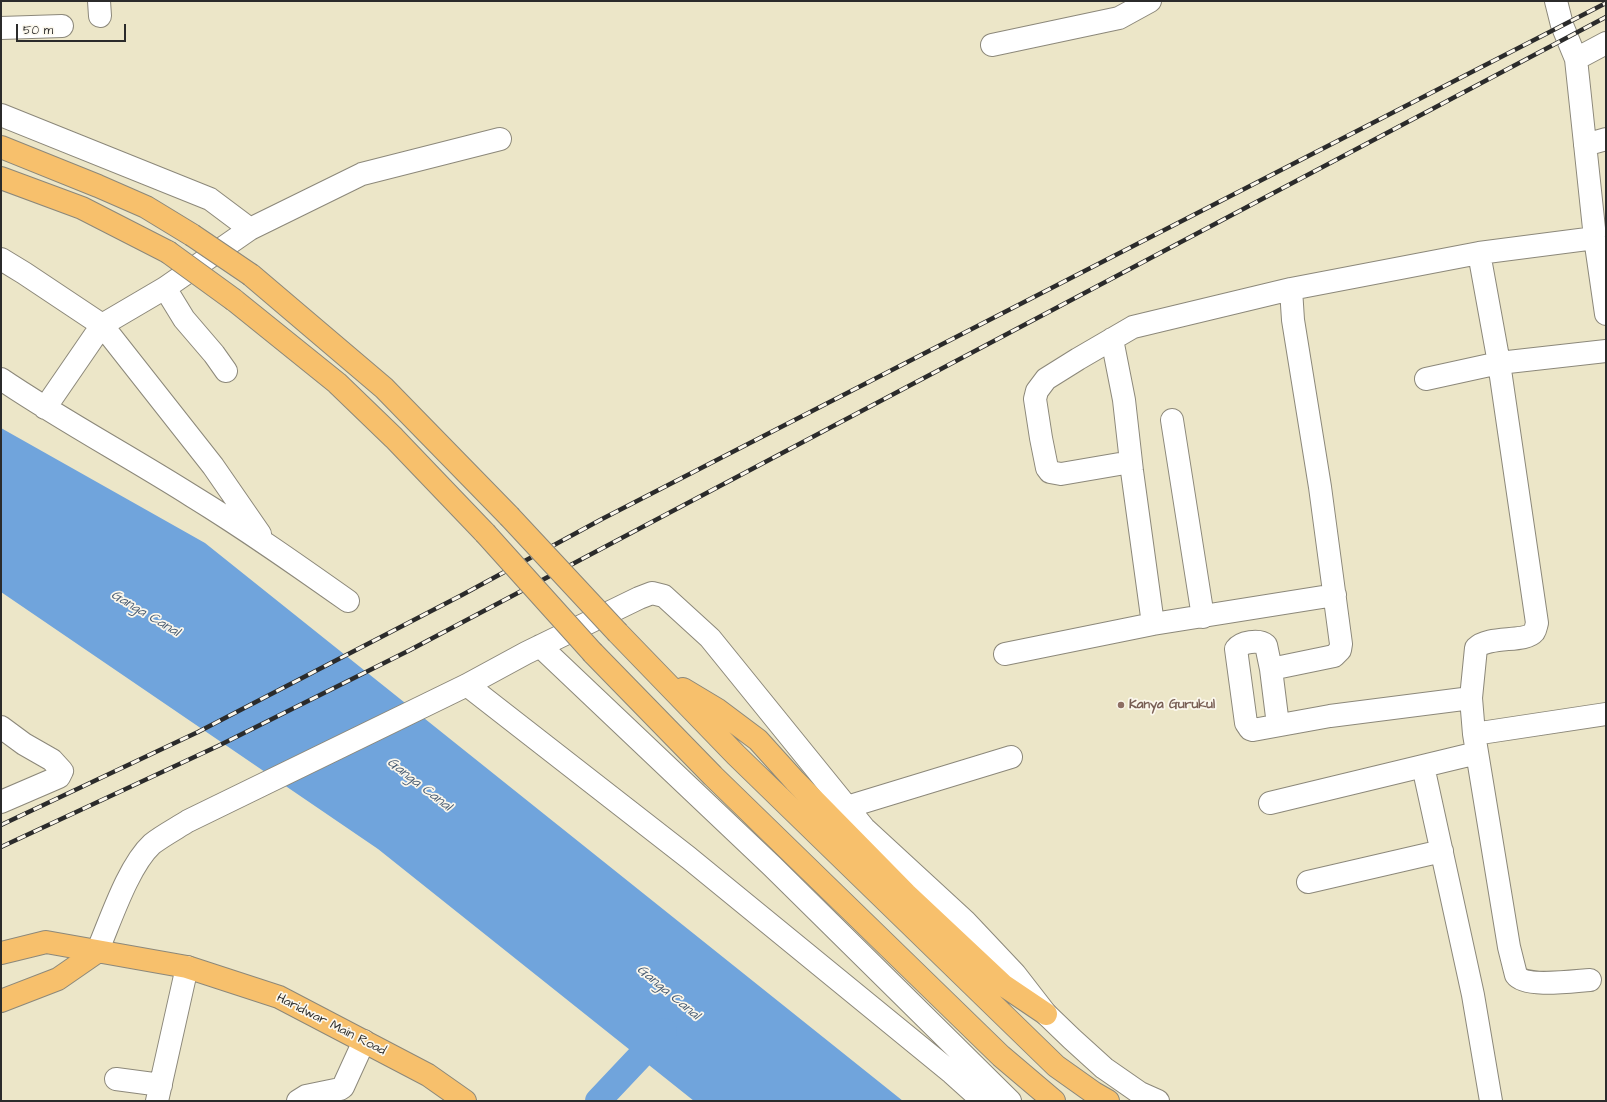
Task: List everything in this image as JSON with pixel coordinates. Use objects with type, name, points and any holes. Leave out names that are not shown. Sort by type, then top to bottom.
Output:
[{"type":"main road","points":[[1,147],[146,207],[192,235],[251,275],[384,388],[509,516],[618,634],[736,755],[1056,1066],[1108,1101]]},
{"type":"main road","points":[[1,178],[82,208],[168,252],[234,300],[337,383],[394,438],[485,533],[593,653],[713,776],[1001,1056],[1054,1101]]},
{"type":"main road","points":[[658,674],[718,710],[758,740],[795,781],[906,894],[1003,985],[1046,1014]]},
{"type":"main road","name":"Haridwar Main Road","points":[[1,954],[46,942],[187,967],[279,997],[428,1076],[465,1101]]},
{"type":"main road","points":[[1,1001],[58,979],[97,952]]},
{"type":"street","points":[[992,45],[1115,9],[1150,1]]},
{"type":"street","points":[[1556,1],[1562,25],[1576,59],[1595,238],[1606,314]]},
{"type":"street","points":[[1,28],[62,26]]},
{"type":"street","points":[[1576,59],[1606,43]]},
{"type":"street","points":[[1,115],[210,199],[250,229]]},
{"type":"street","points":[[45,408],[102,325],[165,288],[250,229],[362,174],[500,139]]},
{"type":"street","points":[[1585,145],[1606,139]]},
{"type":"street","points":[[1131,462],[1054,474],[1050,472],[1047,468],[1035,399],[1037,391],[1046,380],[1078,359],[1133,327],[1291,289],[1479,252],[1595,238]]},
{"type":"street","points":[[1479,252],[1498,363],[1537,623],[1536,630],[1530,635],[1483,644],[1476,648],[1471,698],[1476,744],[1509,947],[1516,975],[1524,981],[1541,982],[1590,980]]},
{"type":"street","points":[[1,259],[102,325],[213,466],[265,542]]},
{"type":"street","points":[[165,288],[184,319],[214,354],[226,371]]},
{"type":"street","points":[[1271,669],[1334,656],[1340,650],[1341,644],[1320,487],[1293,320],[1291,289]]},
{"type":"street","points":[[1112,339],[1124,400],[1153,624]]},
{"type":"street","points":[[1426,379],[1498,363],[1606,352]]},
{"type":"street","points":[[1,379],[45,408],[191,495],[265,542],[348,601]]},
{"type":"street","points":[[1172,420],[1203,617]]},
{"type":"street","points":[[97,952],[129,876],[152,844],[188,821],[460,688],[540,646],[652,593],[664,596],[710,638],[864,828],[965,921],[1015,974],[1046,1014],[1104,1068],[1140,1093],[1158,1101]]},
{"type":"street","points":[[1005,654],[1153,624],[1334,595]]},
{"type":"street","points":[[1278,725],[1271,669],[1264,643],[1261,641],[1239,645],[1236,649],[1246,725],[1253,730],[1330,716],[1471,698]]},
{"type":"street","points":[[540,646],[772,866],[1010,1101]]},
{"type":"street","points":[[460,688],[689,858],[952,1073],[983,1101]]},
{"type":"street","points":[[1270,803],[1423,766],[1476,744],[1606,714]]},
{"type":"street","points":[[1,727],[24,744],[52,760],[62,771],[59,777],[1,802]]},
{"type":"street","points":[[847,807],[1011,757]]},
{"type":"street","points":[[1423,766],[1473,995],[1491,1101]]},
{"type":"street","points":[[1308,882],[1442,851]]},
{"type":"street","points":[[116,1079],[159,1093],[187,967]]},
{"type":"street","points":[[298,1101],[306,1096],[340,1089],[343,1087],[364,1041]]},
{"type":"water","name":"Ganga Canal","points":[[1,428],[205,543],[903,1101],[694,1101],[378,849],[1,592]]},
{"type":"waterway","points":[[598,1101],[664,1031]]},
{"type":"railway","points":[[1,825],[198,732],[462,595],[602,519],[1606,3]]},
{"type":"railway","points":[[1,847],[218,746],[410,650],[1606,17]]},
{"type":"place","name":"Kanya Gurukul","points":[[1121,705]]}]
